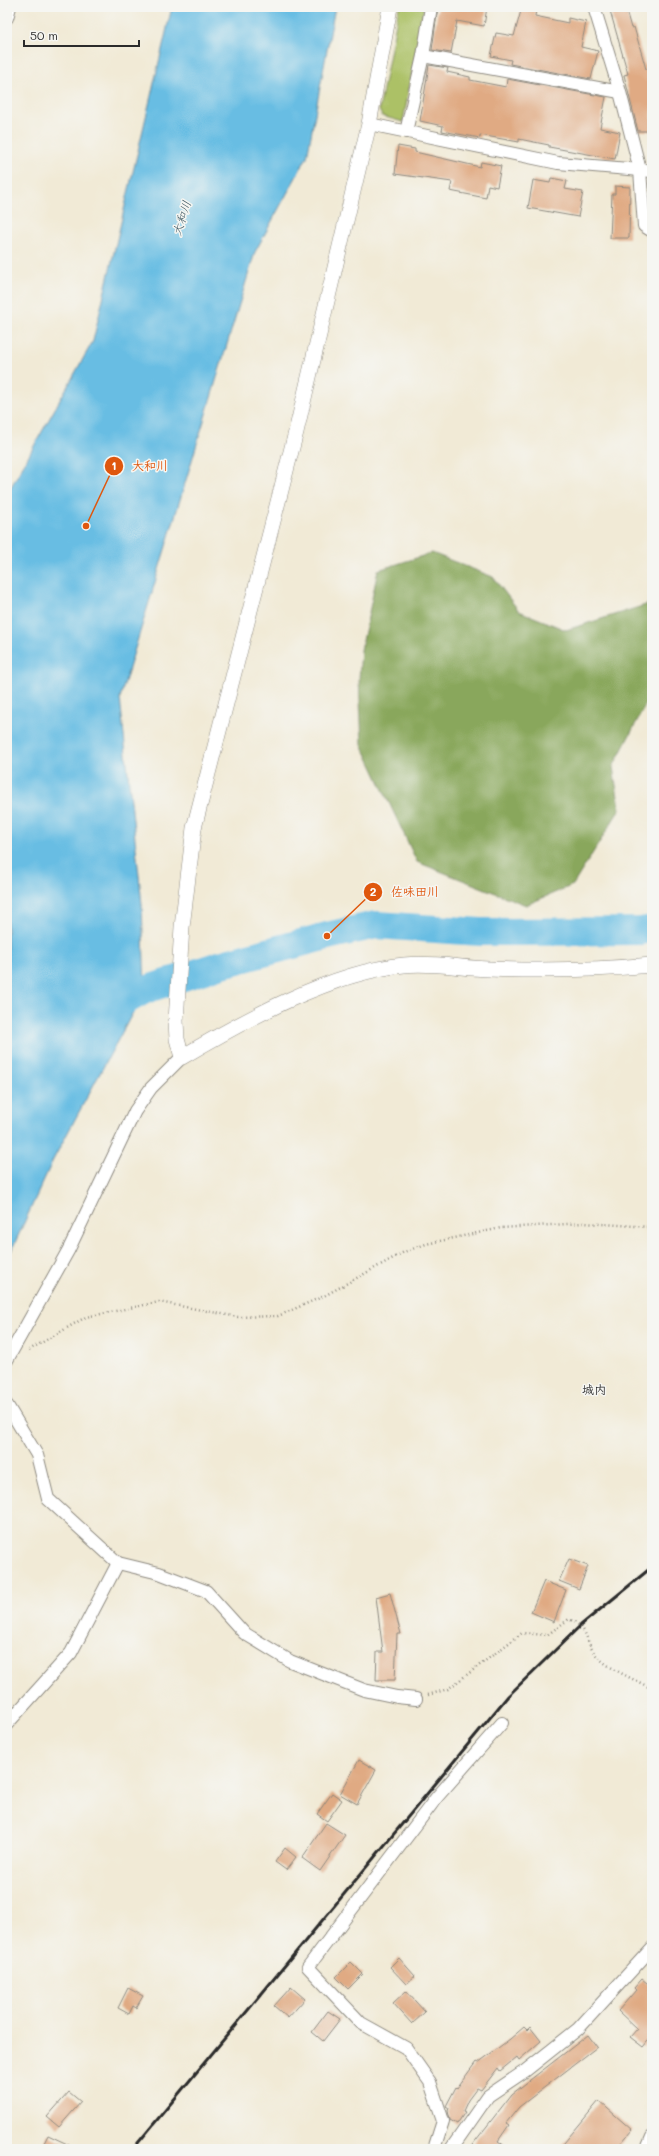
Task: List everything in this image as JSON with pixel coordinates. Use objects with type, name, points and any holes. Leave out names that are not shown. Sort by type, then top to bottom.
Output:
[{"type":"street","points":[[7,18],[10,7]]},
{"type":"street","points":[[182,1057],[177,1039],[176,1021],[182,927],[190,853],[200,801],[296,432],[368,124],[390,7]]},
{"type":"street","points":[[406,132],[423,56],[431,7]]},
{"type":"street","points":[[594,7],[646,170],[644,226],[652,231]]},
{"type":"street","points":[[423,56],[620,92]]},
{"type":"street","points":[[368,124],[558,163],[646,170]]},
{"type":"street","points":[[7,1360],[80,1228],[135,1111],[150,1088],[182,1057],[226,1031],[316,988],[385,968],[427,964],[529,971],[652,965]]},
{"type":"street","points":[[7,1405],[37,1455],[48,1499],[118,1563],[159,1573],[206,1591],[244,1633],[290,1660],[364,1690],[397,1697],[416,1699]]},
{"type":"street","points":[[7,1724],[71,1653],[118,1563]]},
{"type":"street","points":[[434,2149],[443,2121],[430,2082],[406,2048],[361,2023],[308,1967],[438,1797],[502,1723]]},
{"type":"street","points":[[451,2149],[488,2096],[525,2071],[578,2029],[652,1948]]},
{"type":"street","points":[[647,2149],[652,2137]]},
{"type":"path","points":[[27,1351],[86,1317],[159,1302],[238,1317],[278,1316],[324,1296],[404,1252],[426,1244],[501,1228],[584,1223],[652,1227]]},
{"type":"path","points":[[416,1699],[448,1690],[522,1633],[547,1635],[569,1619],[581,1625],[596,1654],[604,1662],[652,1689]]},
{"type":"green space","points":[[399,7],[424,7],[403,122],[382,116],[379,110]]},
{"type":"green space","points":[[432,553],[493,577],[519,611],[566,630],[652,603],[652,700],[647,702],[613,767],[620,809],[573,885],[526,905],[417,862],[362,745],[359,679],[361,650],[378,570]]},
{"type":"water","points":[[172,7],[335,7],[307,157],[255,252],[120,698],[142,904],[145,990],[53,1160],[7,1260],[7,494],[93,341]]},
{"type":"building","points":[[438,7],[487,7],[484,26],[457,21],[451,53],[432,50]]},
{"type":"building","points":[[522,7],[536,10],[535,16],[568,23],[568,18],[586,22],[581,47],[598,51],[591,79],[510,64],[511,60],[491,56],[496,33],[514,36]]},
{"type":"building","points":[[609,7],[625,7],[631,28],[634,27],[646,69],[652,67],[652,131],[638,131],[624,75],[628,74]]},
{"type":"building","points":[[429,65],[448,68],[447,72],[470,77],[470,80],[506,87],[507,79],[606,97],[600,128],[620,132],[615,159],[549,147],[549,145],[519,139],[519,142],[480,135],[480,138],[442,131],[443,126],[420,121]]},
{"type":"building","points":[[398,146],[415,149],[415,152],[480,167],[481,162],[501,166],[497,187],[488,185],[486,198],[450,191],[452,182],[395,174]]},
{"type":"building","points":[[551,178],[567,181],[565,189],[583,192],[578,217],[528,208],[533,180],[550,183]]},
{"type":"building","points":[[615,186],[630,187],[629,238],[610,238],[612,194],[615,194]]},
{"type":"building","points":[[569,1559],[588,1566],[579,1589],[559,1581]]},
{"type":"building","points":[[544,1581],[566,1590],[554,1622],[531,1612]]},
{"type":"building","points":[[390,1593],[401,1634],[397,1634],[395,1680],[376,1680],[377,1652],[383,1652],[376,1597]]},
{"type":"building","points":[[359,1760],[376,1770],[357,1804],[340,1794]]},
{"type":"building","points":[[332,1793],[342,1800],[327,1821],[317,1814]]},
{"type":"building","points":[[326,1823],[345,1835],[320,1871],[302,1858]]},
{"type":"building","points":[[285,1848],[296,1857],[286,1870],[275,1862]]},
{"type":"building","points":[[399,1958],[415,1976],[406,1984],[390,1967]]},
{"type":"building","points":[[351,1962],[363,1974],[348,1989],[336,1977]]},
{"type":"building","points":[[642,1979],[652,1987],[652,2036],[643,2047],[630,2037],[637,2029],[618,2011],[636,1990],[634,1988]]},
{"type":"building","points":[[291,1987],[305,1999],[288,2018],[274,2006]]},
{"type":"building","points":[[128,1988],[143,1996],[136,2008],[133,2006],[129,2014],[118,2008]]},
{"type":"building","points":[[406,1991],[425,2012],[412,2024],[393,2003]]},
{"type":"building","points":[[328,2011],[340,2019],[323,2041],[312,2032]]},
{"type":"building","points":[[524,2027],[527,2030],[530,2027],[541,2041],[519,2060],[517,2057],[500,2071],[498,2068],[481,2090],[477,2088],[468,2100],[463,2111],[465,2112],[457,2124],[450,2120],[448,2111],[449,2108],[446,2106],[456,2087],[457,2088],[476,2062],[478,2063]]},
{"type":"building","points":[[588,2035],[597,2047],[519,2107],[506,2123],[509,2125],[498,2141],[509,2149],[469,2149],[512,2094]]},
{"type":"building","points":[[69,2092],[81,2102],[59,2127],[47,2117]]},
{"type":"building","points":[[599,2101],[632,2130],[616,2149],[559,2149]]},
{"type":"building","points":[[48,2135],[78,2149],[41,2149]]},
{"type":"waterway","points":[[111,1009],[145,990],[219,965],[327,936],[376,925],[481,932],[640,931],[652,929]]},
{"type":"railway","points":[[133,2149],[508,1696],[581,1625],[652,1567]]},
{"type":"place","name":"大和川","points":[[86,526]]},
{"type":"place","name":"佐味田川","points":[[327,936]]},
{"type":"district","name":"城内","points":[[594,1389]]}]
